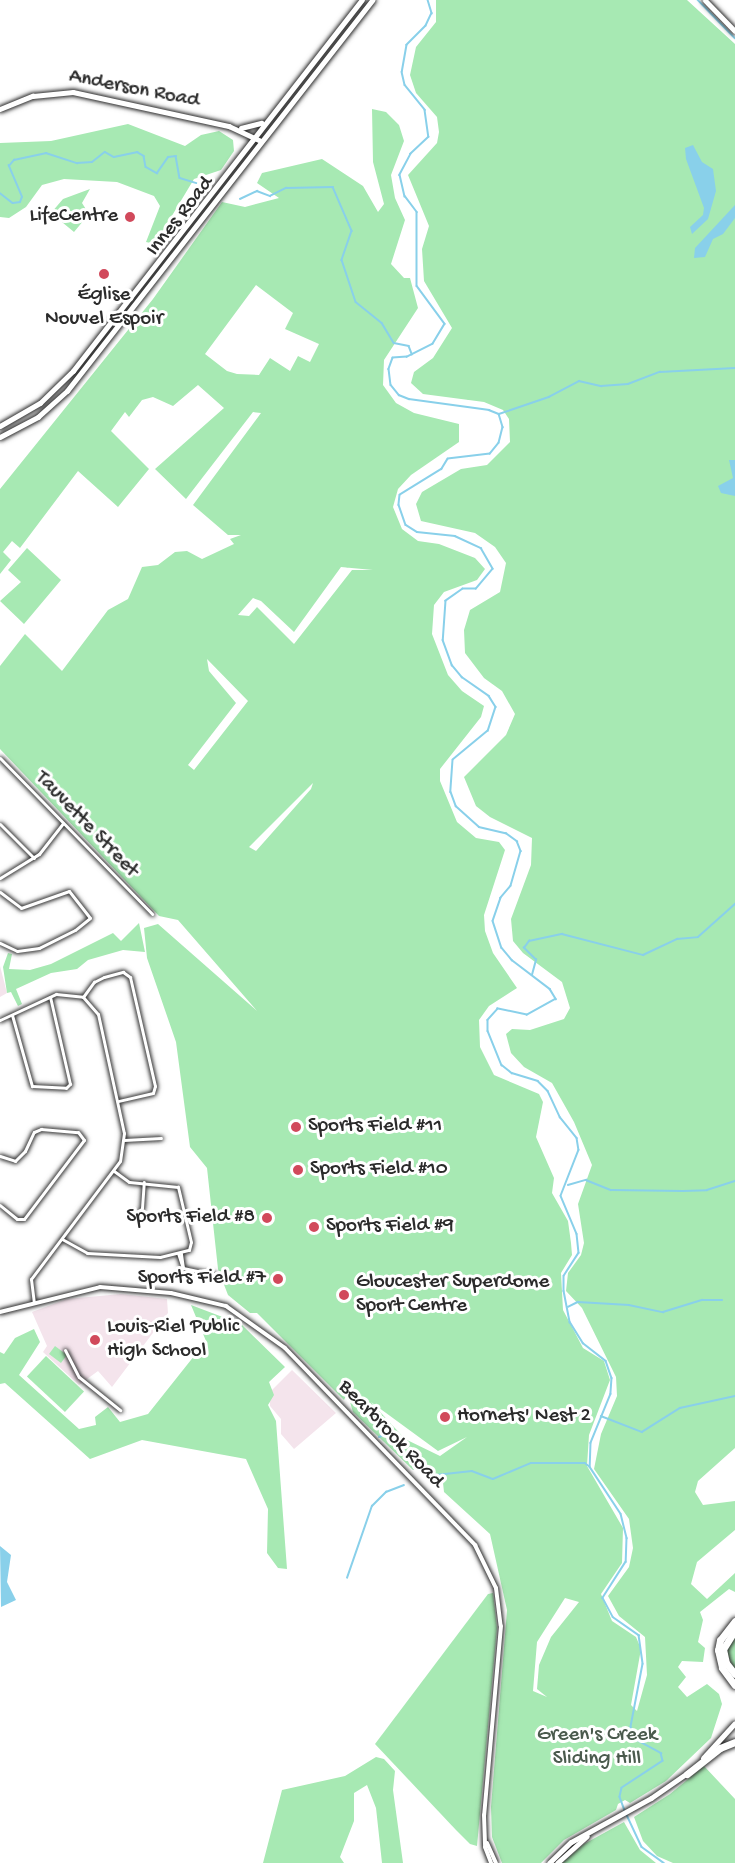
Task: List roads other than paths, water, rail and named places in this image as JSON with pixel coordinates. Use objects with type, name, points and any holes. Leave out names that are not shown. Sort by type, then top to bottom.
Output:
[{"type":"highway","points":[[735,1621],[720,1640],[718,1650],[722,1668],[735,1685]]},
{"type":"highway","points":[[735,1630],[723,1649],[726,1663],[735,1674]]},
{"type":"highway","points":[[687,1774],[720,1749],[735,1742]]},
{"type":"main road","name":"Innes Road","points":[[0,426],[40,403],[83,359],[266,119],[362,0]]},
{"type":"main road","name":"Innes Road","points":[[0,437],[53,404],[89,363],[345,30],[372,0]]},
{"type":"main road","points":[[705,0],[735,31]]},
{"type":"main road","points":[[340,25],[345,30]]},
{"type":"main road","points":[[310,63],[316,68]]},
{"type":"main road","name":"Anderson Road","points":[[0,109],[33,96],[73,92],[235,128],[261,141]]},
{"type":"main road","points":[[235,128],[251,129],[266,119]]},
{"type":"main road","points":[[235,128],[244,138],[244,149]]},
{"type":"main road","points":[[159,260],[165,264]]},
{"type":"main road","points":[[83,359],[89,363]]},
{"type":"main road","points":[[549,1863],[564,1847],[639,1805],[687,1774],[735,1723]]},
{"type":"main road","points":[[557,1863],[599,1827]]},
{"type":"street","name":"Tauvette Street","points":[[0,758],[152,914]]},
{"type":"street","points":[[0,878],[34,858],[63,823]]},
{"type":"street","points":[[0,824],[34,858]]},
{"type":"street","points":[[0,892],[21,908],[69,891],[90,918],[75,930],[39,948],[17,951],[0,943]]},
{"type":"street","points":[[83,997],[94,981],[104,976],[123,972],[130,977],[155,1086],[153,1093],[118,1101]]},
{"type":"street","points":[[0,1020],[50,997],[66,993],[83,997],[98,1014],[118,1101],[124,1140],[122,1156],[114,1171],[31,1279],[34,1303]]},
{"type":"street","points":[[12,1015],[32,1086],[66,1088],[70,1084],[50,997]]},
{"type":"street","points":[[0,1156],[11,1161],[18,1159],[34,1132],[41,1129],[78,1132],[84,1140],[24,1219],[17,1219],[0,1205]]},
{"type":"street","points":[[124,1140],[161,1138]]},
{"type":"street","points":[[62,1239],[87,1253],[160,1257],[180,1253],[192,1245],[178,1188],[144,1182],[129,1182],[114,1171]]},
{"type":"street","points":[[138,1214],[142,1208],[144,1182]]},
{"type":"street","points":[[180,1253],[183,1268],[216,1275]]},
{"type":"street","name":"Bearbrook Road","points":[[0,1311],[86,1288],[138,1289],[202,1298],[247,1318],[285,1348],[475,1545],[496,1588],[501,1626],[484,1815],[485,1840],[491,1863]]},
{"type":"street","points":[[65,1350],[79,1377],[120,1410]]},
{"type":"street","name":"Bearbrook Road","points":[[485,1840],[496,1863]]},
{"type":"water","points":[[693,145],[702,162],[713,169],[716,191],[708,219],[692,234],[690,227],[703,215],[704,208],[686,159],[685,148]]},
{"type":"water","points":[[735,205],[735,218],[723,234],[713,239],[705,257],[694,258],[695,248]]},
{"type":"water","points":[[729,460],[735,460],[735,496],[721,493],[718,486],[733,478]]},
{"type":"water","points":[[0,1546],[11,1555],[7,1582],[16,1600],[1,1607]]},
{"type":"waterway","points":[[428,0],[432,13],[426,26],[407,45],[402,72],[405,85],[425,110],[429,137],[411,154],[400,175],[405,196],[417,212],[417,286],[445,324],[433,344],[407,357],[393,358],[389,369],[391,385],[399,395],[409,399],[489,410],[499,414],[503,427],[499,443],[490,454],[448,459],[442,469],[400,495],[399,505],[406,525],[417,532],[455,536],[481,548],[493,569],[476,589],[463,589],[446,601],[443,640],[452,665],[462,677],[489,696],[496,707],[488,731],[453,760],[451,792],[456,806],[479,827],[506,833],[517,841],[521,851],[511,886],[501,898],[493,921],[502,948],[512,960],[550,989],[556,999],[527,1015],[498,1009],[488,1020],[488,1031],[502,1065],[512,1073],[538,1081],[548,1091],[560,1117],[577,1138],[579,1150],[561,1196],[577,1234],[579,1253],[564,1276],[564,1291],[570,1322],[583,1343],[606,1361],[612,1378],[611,1394],[591,1443],[590,1467],[621,1514],[627,1538],[626,1562],[603,1598],[613,1617],[639,1635],[643,1664],[631,1727],[635,1739],[661,1753],[663,1761],[622,1788],[620,1797],[625,1811]]},
{"type":"waterway","points":[[698,0],[735,38]]},
{"type":"waterway","points":[[0,193],[13,203],[20,202],[22,197],[9,166],[14,160],[46,153],[77,163],[92,162],[105,152],[114,157],[137,152],[144,156],[146,167],[157,173],[168,157],[176,156],[180,178],[196,183]]},
{"type":"waterway","points":[[240,199],[257,191],[270,196],[286,188],[333,187],[352,231],[342,260],[356,302],[382,323],[394,343],[409,346],[412,354]]},
{"type":"waterway","points":[[499,414],[549,397],[579,381],[601,386],[628,384],[660,372],[735,368]]},
{"type":"waterway","points":[[532,975],[536,960],[524,948],[529,941],[562,934],[643,955],[677,939],[698,937],[735,904]]},
{"type":"waterway","points":[[568,1185],[586,1180],[611,1190],[683,1191],[707,1190],[735,1181]]},
{"type":"waterway","points":[[568,1307],[578,1302],[629,1305],[663,1312],[702,1300],[722,1300]]},
{"type":"waterway","points":[[601,1416],[642,1432],[680,1408],[735,1396]]},
{"type":"waterway","points":[[379,1437],[389,1433],[398,1450],[419,1459],[427,1476],[472,1471],[493,1479],[531,1463],[585,1463],[589,1466]]},
{"type":"waterway","points":[[347,1578],[372,1506],[386,1492],[404,1485]]},
{"type":"waterway","points":[[627,1815],[642,1847],[664,1863]]},
{"type":"place","name":"LifeCentre","points":[[130,217]]},
{"type":"place","name":"Église Nouvel Espoir","points":[[104,274]]},
{"type":"place","name":"Sports Field #11","points":[[296,1127]]},
{"type":"place","name":"Sports Field #10","points":[[298,1170]]},
{"type":"place","name":"Sports Field #8","points":[[267,1218]]},
{"type":"place","name":"Sports Field #9","points":[[314,1227]]},
{"type":"place","name":"Sports Field #7","points":[[278,1279]]},
{"type":"place","name":"Gloucester Superdome Sport Centre","points":[[344,1295]]},
{"type":"place","name":"Louis-Riel Public High School","points":[[95,1340]]},
{"type":"place","name":"Hornets' Nest 2","points":[[445,1417]]},
{"type":"park label","name":"Green's Creek Sliding Hill","points":[[597,1748]]}]
